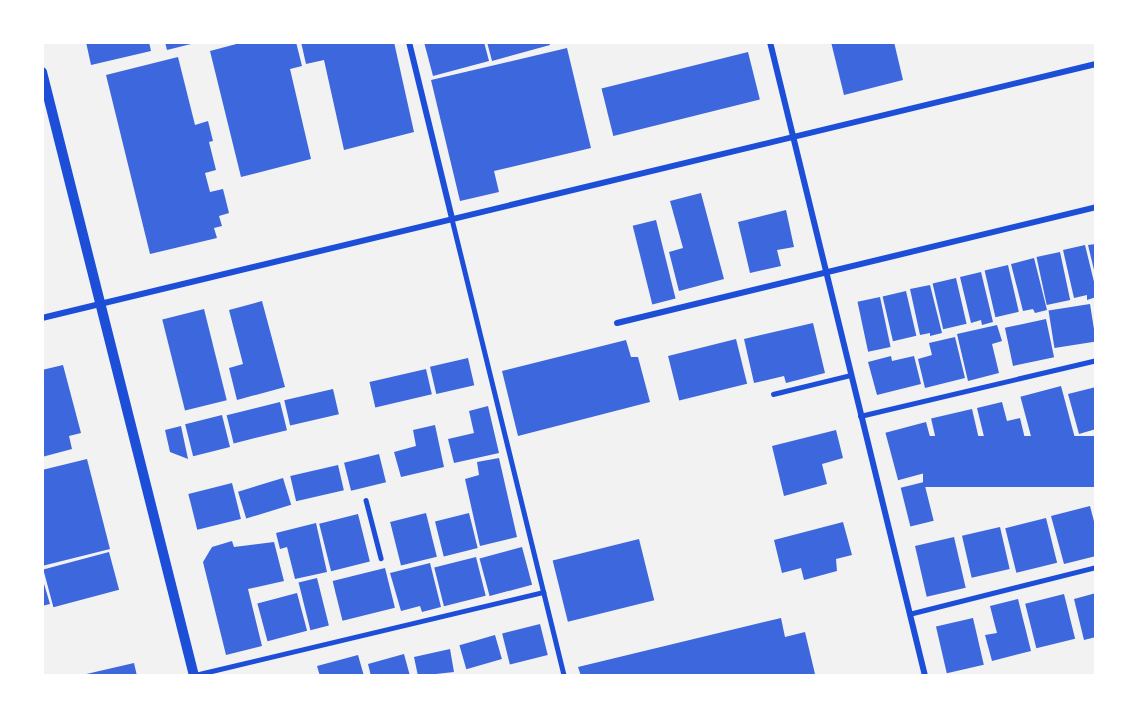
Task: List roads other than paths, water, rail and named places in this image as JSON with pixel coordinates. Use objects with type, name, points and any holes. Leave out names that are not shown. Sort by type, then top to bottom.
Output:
[{"type":"street","points":[[409,42],[452,219]]},
{"type":"street","points":[[770,42],[925,676]]},
{"type":"street","points":[[42,318],[793,139],[1096,64]]},
{"type":"street","points":[[42,72],[98,304],[194,675]]},
{"type":"street","points":[[617,323],[1096,207]]},
{"type":"lane","points":[[452,219],[564,676]]},
{"type":"lane","points":[[860,416],[1096,360]]},
{"type":"lane","points":[[773,394],[851,375]]},
{"type":"lane","points":[[366,500],[381,558]]},
{"type":"lane","points":[[909,614],[1096,567]]},
{"type":"lane","points":[[194,675],[543,592]]}]
